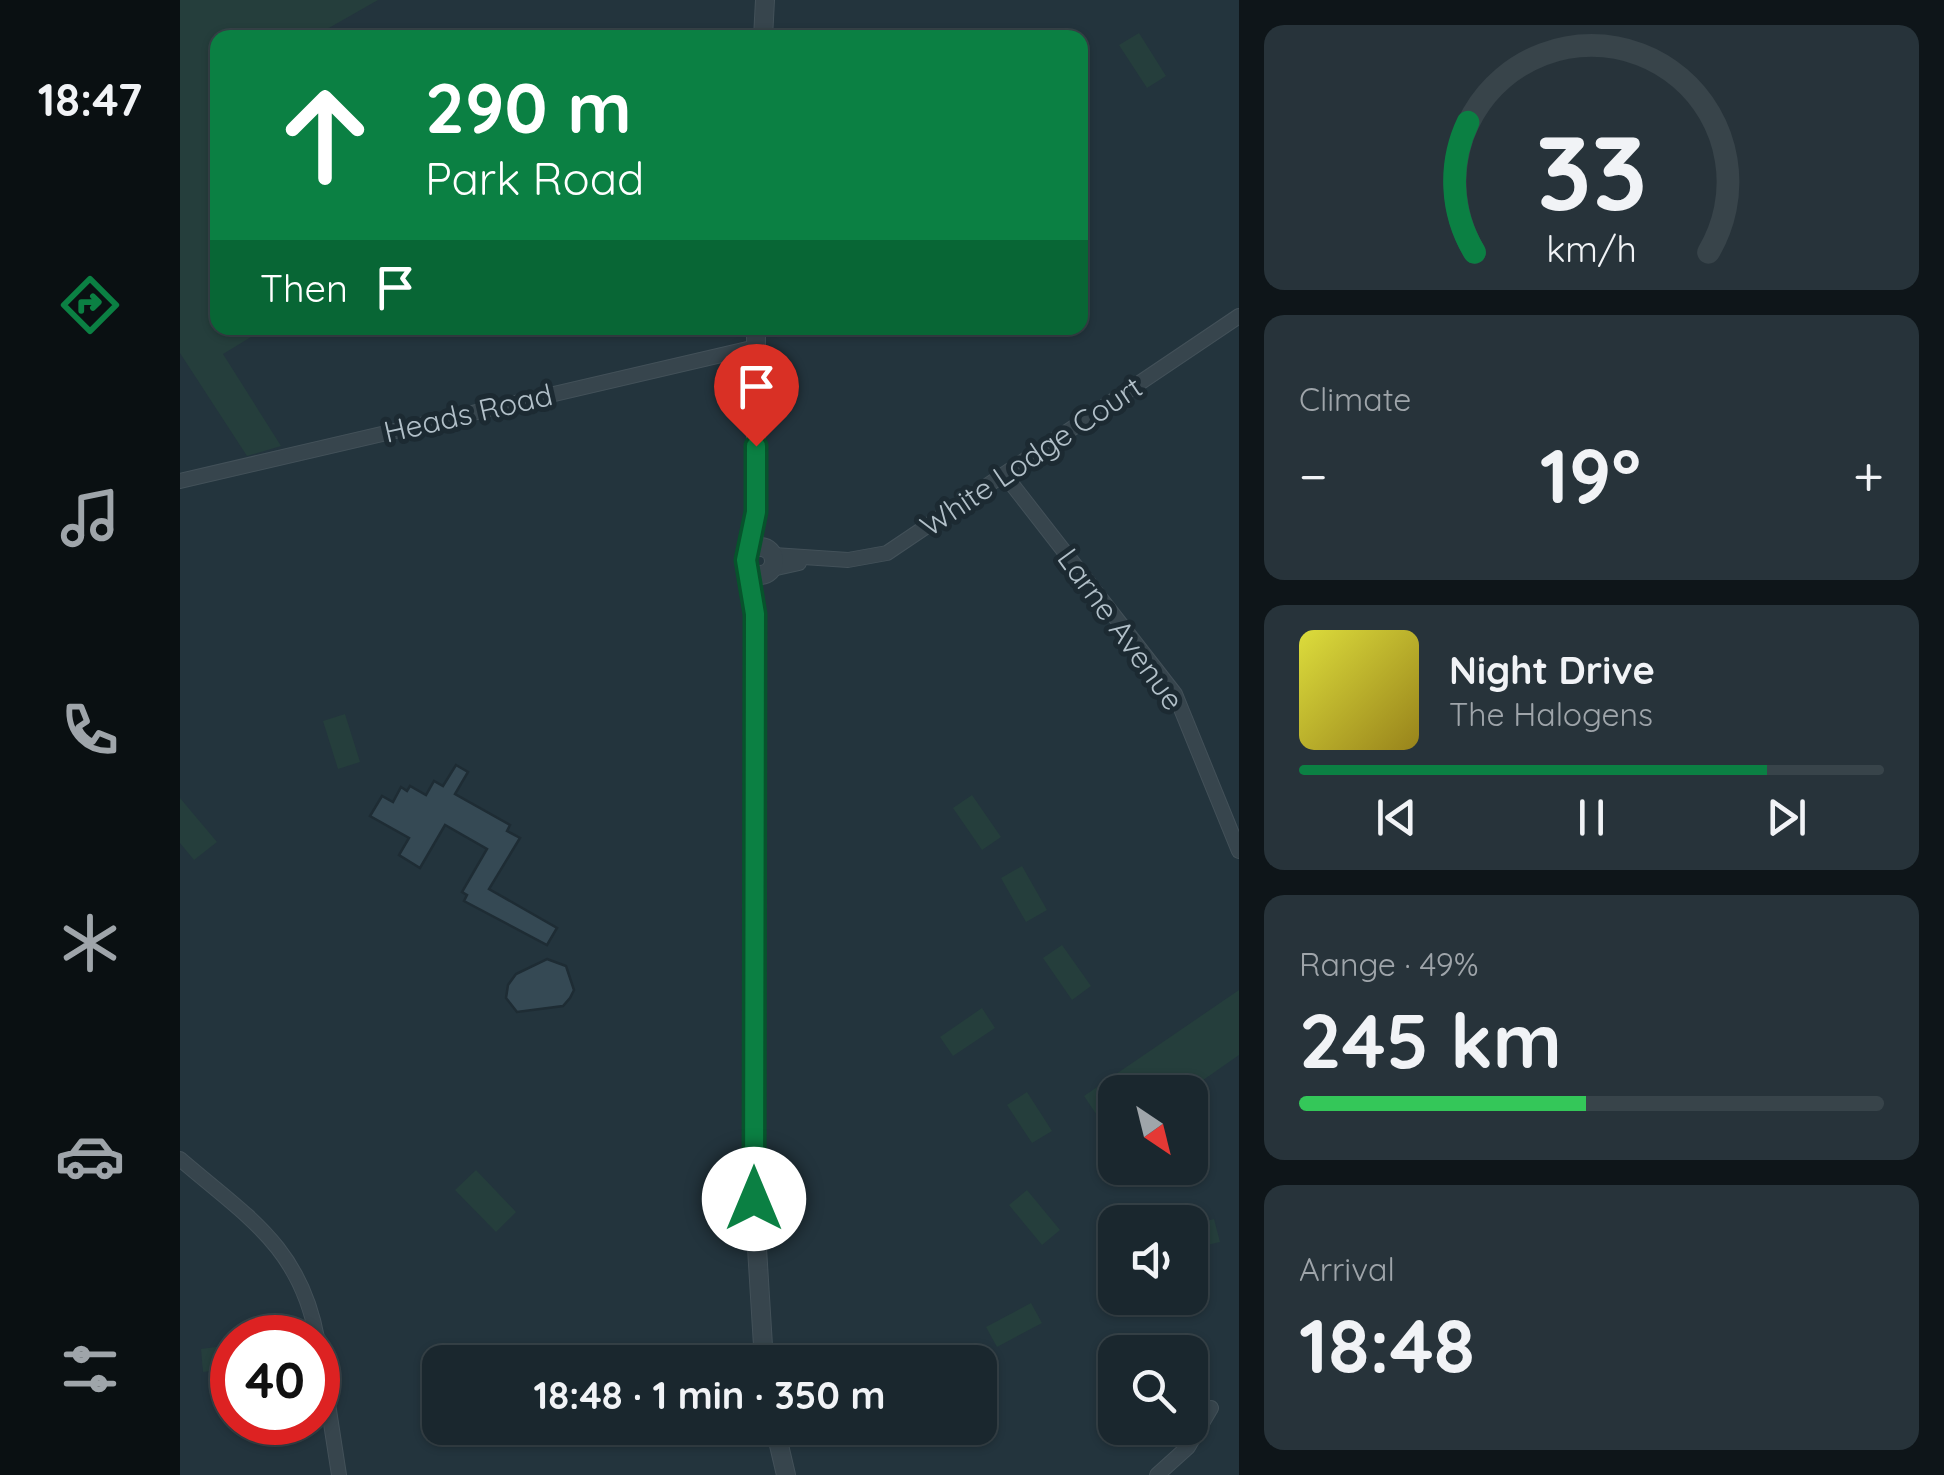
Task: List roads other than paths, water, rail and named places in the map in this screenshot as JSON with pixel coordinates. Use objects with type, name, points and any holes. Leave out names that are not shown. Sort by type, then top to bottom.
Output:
[{"type":"street","points":[[763,30],[765,0]]},
{"type":"street","name":"White Lodge Court","points":[[764,561],[862,560],[887,554],[1239,316]]},
{"type":"street","points":[[756,337],[756,512],[764,561],[755,614],[754,1199],[763,1345]]},
{"type":"street","name":"Heads Road","points":[[180,481],[756,337]]},
{"type":"street","name":"Larne Avenue","points":[[1004,474],[1175,694],[1239,852]]},
{"type":"street","points":[[180,1159],[282,1250],[308,1297],[312,1315]]},
{"type":"street","points":[[1157,1475],[1188,1447],[1211,1408]]},
{"type":"street","points":[[334,1445],[339,1475]]},
{"type":"street","points":[[779,1445],[786,1475]]}]
